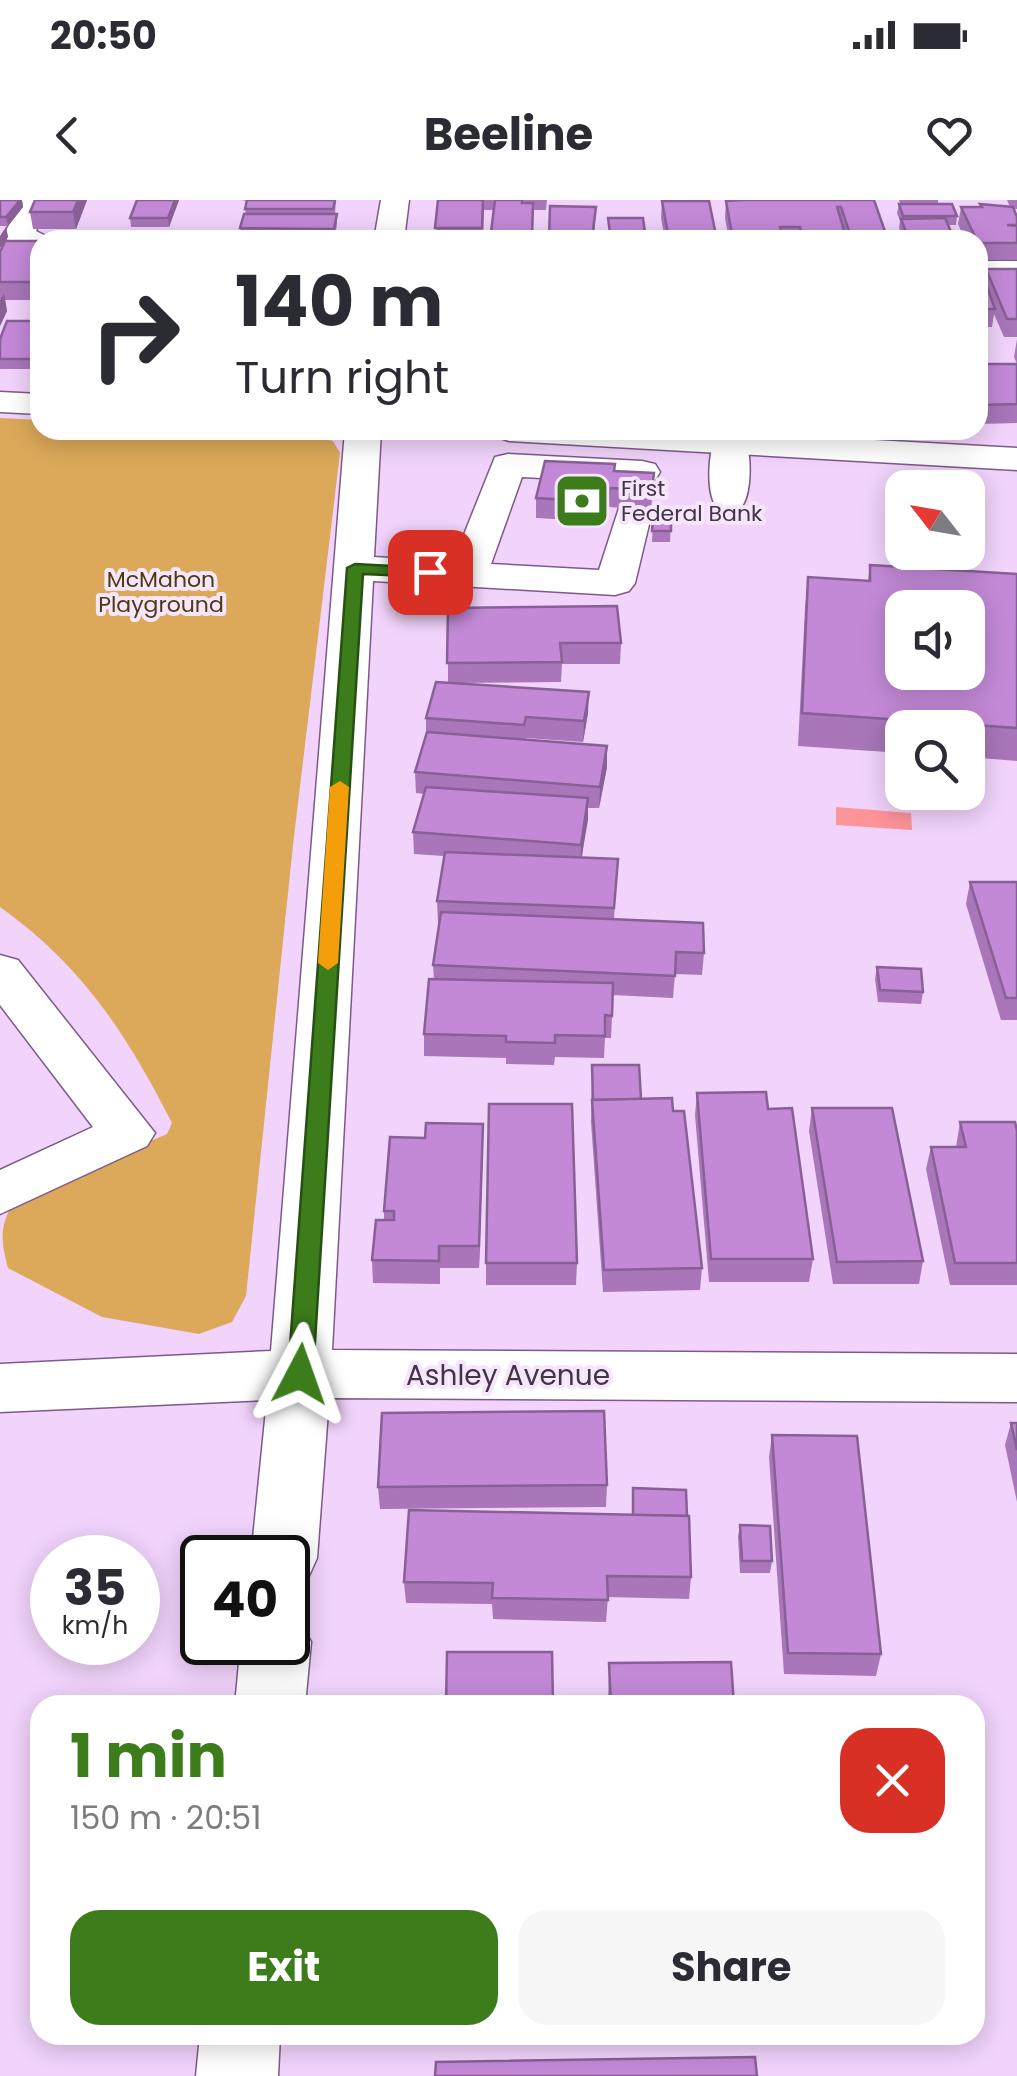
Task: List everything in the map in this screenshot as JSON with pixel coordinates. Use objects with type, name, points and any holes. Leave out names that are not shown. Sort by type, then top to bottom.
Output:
[{"type":"street","points":[[30,239],[19,235],[35,200]]},
{"type":"street","points":[[392,230],[396,200]]},
{"type":"street","points":[[988,270],[1017,270]]},
{"type":"street","points":[[0,402],[30,404]]},
{"type":"street","points":[[286,1535],[362,440]]},
{"type":"street","points":[[537,440],[640,479]]},
{"type":"street","points":[[468,574],[508,465],[640,479],[730,442],[1017,459]]},
{"type":"street","points":[[729,498],[730,442]]},
{"type":"street","points":[[355,568],[616,583],[640,479]]},
{"type":"street","points":[[0,972],[128,1133],[0,1194]]},
{"type":"street","name":"Ashley Avenue","points":[[0,1388],[300,1374],[1017,1378]]},
{"type":"street","points":[[271,1695],[274,1665]]},
{"type":"street","points":[[236,2076],[239,2045]]},
{"type":"green space","name":"McMahon Playground","points":[[0,418],[30,420],[30,440],[333,441],[340,453],[293,845],[246,1296],[232,1322],[199,1334],[102,1317],[8,1268],[4,1224],[15,1199],[167,1134],[172,1123],[138,1060],[100,1004],[56,953],[0,907]]},
{"type":"shaded area","points":[[836,807],[911,813],[912,830],[836,825]]},
{"type":"building","points":[[0,200],[20,200],[6,217],[0,217]]},
{"type":"building","points":[[35,200],[78,200],[73,212],[30,212]]},
{"type":"building","points":[[137,200],[175,200],[168,218],[130,218]]},
{"type":"building","points":[[247,200],[335,200],[333,209],[245,209]]},
{"type":"building","points":[[438,200],[483,200],[482,228],[435,228]]},
{"type":"building","points":[[495,200],[533,203],[532,230],[491,230]]},
{"type":"building","points":[[874,200],[884,230],[849,230],[841,207],[837,207],[844,230],[731,230],[726,201]]},
{"type":"building","points":[[662,201],[709,201],[715,230],[667,230]]},
{"type":"building","points":[[899,204],[952,204],[957,216],[903,216]]},
{"type":"building","points":[[980,204],[1013,207],[1017,225],[1007,225],[1017,226],[1017,243],[988,243],[988,230],[972,230],[961,207],[982,207]]},
{"type":"building","points":[[550,206],[596,207],[593,230],[549,230]]},
{"type":"building","points":[[244,214],[337,214],[334,229],[240,228]]},
{"type":"building","points":[[608,218],[643,218],[645,230],[610,230]]},
{"type":"building","points":[[945,218],[950,230],[905,230],[901,219]]},
{"type":"building","points":[[5,241],[30,241],[30,282],[0,282],[0,252]]},
{"type":"building","points":[[988,269],[1017,269],[1017,319],[1007,319]]},
{"type":"building","points":[[988,290],[995,309],[988,309]]},
{"type":"building","points":[[7,321],[30,321],[30,359],[0,359],[0,339]]},
{"type":"building","points":[[988,364],[1017,364],[1017,404],[988,405]]},
{"type":"building","points":[[545,461],[615,464],[614,471],[654,473],[652,490],[610,488],[607,502],[536,498]]},
{"type":"building","points":[[653,519],[671,520],[671,531],[652,531]]},
{"type":"building","points":[[870,565],[885,566],[885,570],[1017,574],[1017,728],[985,726],[985,710],[885,710],[885,719],[802,713],[808,577],[870,581]]},
{"type":"building","points":[[617,606],[621,643],[560,643],[562,662],[447,663],[448,608]]},
{"type":"building","points":[[436,682],[589,692],[584,721],[526,717],[524,725],[426,718]]},
{"type":"building","points":[[427,732],[607,746],[600,787],[415,772]]},
{"type":"building","points":[[426,787],[588,798],[581,845],[413,832]]},
{"type":"building","points":[[445,852],[618,859],[614,908],[437,901]]},
{"type":"building","points":[[970,882],[1017,882],[1017,998],[1006,998]]},
{"type":"building","points":[[441,912],[703,923],[704,953],[676,952],[675,976],[433,965]]},
{"type":"building","points":[[877,967],[921,969],[923,992],[880,990]]},
{"type":"building","points":[[429,979],[613,983],[612,1016],[605,1015],[605,1036],[555,1035],[555,1043],[506,1042],[506,1036],[424,1034]]},
{"type":"building","points":[[592,1065],[639,1065],[641,1099],[593,1100]]},
{"type":"building","points":[[766,1092],[768,1109],[792,1108],[813,1259],[711,1259],[697,1093]]},
{"type":"building","points":[[672,1098],[673,1111],[684,1111],[702,1268],[604,1270],[592,1100]]},
{"type":"building","points":[[489,1104],[572,1104],[577,1263],[486,1263]]},
{"type":"building","points":[[812,1108],[892,1108],[923,1261],[837,1262]]},
{"type":"building","points":[[960,1122],[1015,1122],[1017,1263],[955,1263],[931,1147],[966,1147]]},
{"type":"building","points":[[426,1123],[483,1124],[479,1246],[439,1246],[439,1261],[372,1260],[376,1220],[394,1220],[394,1211],[384,1211],[390,1137],[425,1138]]},
{"type":"building","points":[[604,1411],[607,1485],[378,1487],[382,1413]]},
{"type":"building","points":[[1011,1423],[1017,1423],[1017,1450]]},
{"type":"building","points":[[772,1435],[857,1436],[881,1654],[788,1653]]},
{"type":"building","points":[[633,1488],[686,1490],[687,1516],[633,1515]]},
{"type":"building","points":[[409,1510],[689,1516],[691,1577],[607,1576],[608,1600],[492,1598],[493,1583],[404,1582]]},
{"type":"building","points":[[740,1525],[770,1526],[772,1561],[742,1561]]},
{"type":"building","points":[[447,1652],[552,1652],[553,1695],[446,1695]]},
{"type":"building","points":[[731,1662],[733,1695],[611,1695],[609,1663]]},
{"type":"building","points":[[755,2057],[757,2076],[435,2076],[436,2062]]},
{"type":"slow traffic","points":[[328,963],[340,787]]},
{"type":"place","name":"First Federal Bank","points":[[582,501]]},
{"type":"route","points":[[300,1374],[355,568],[430,572]]}]
